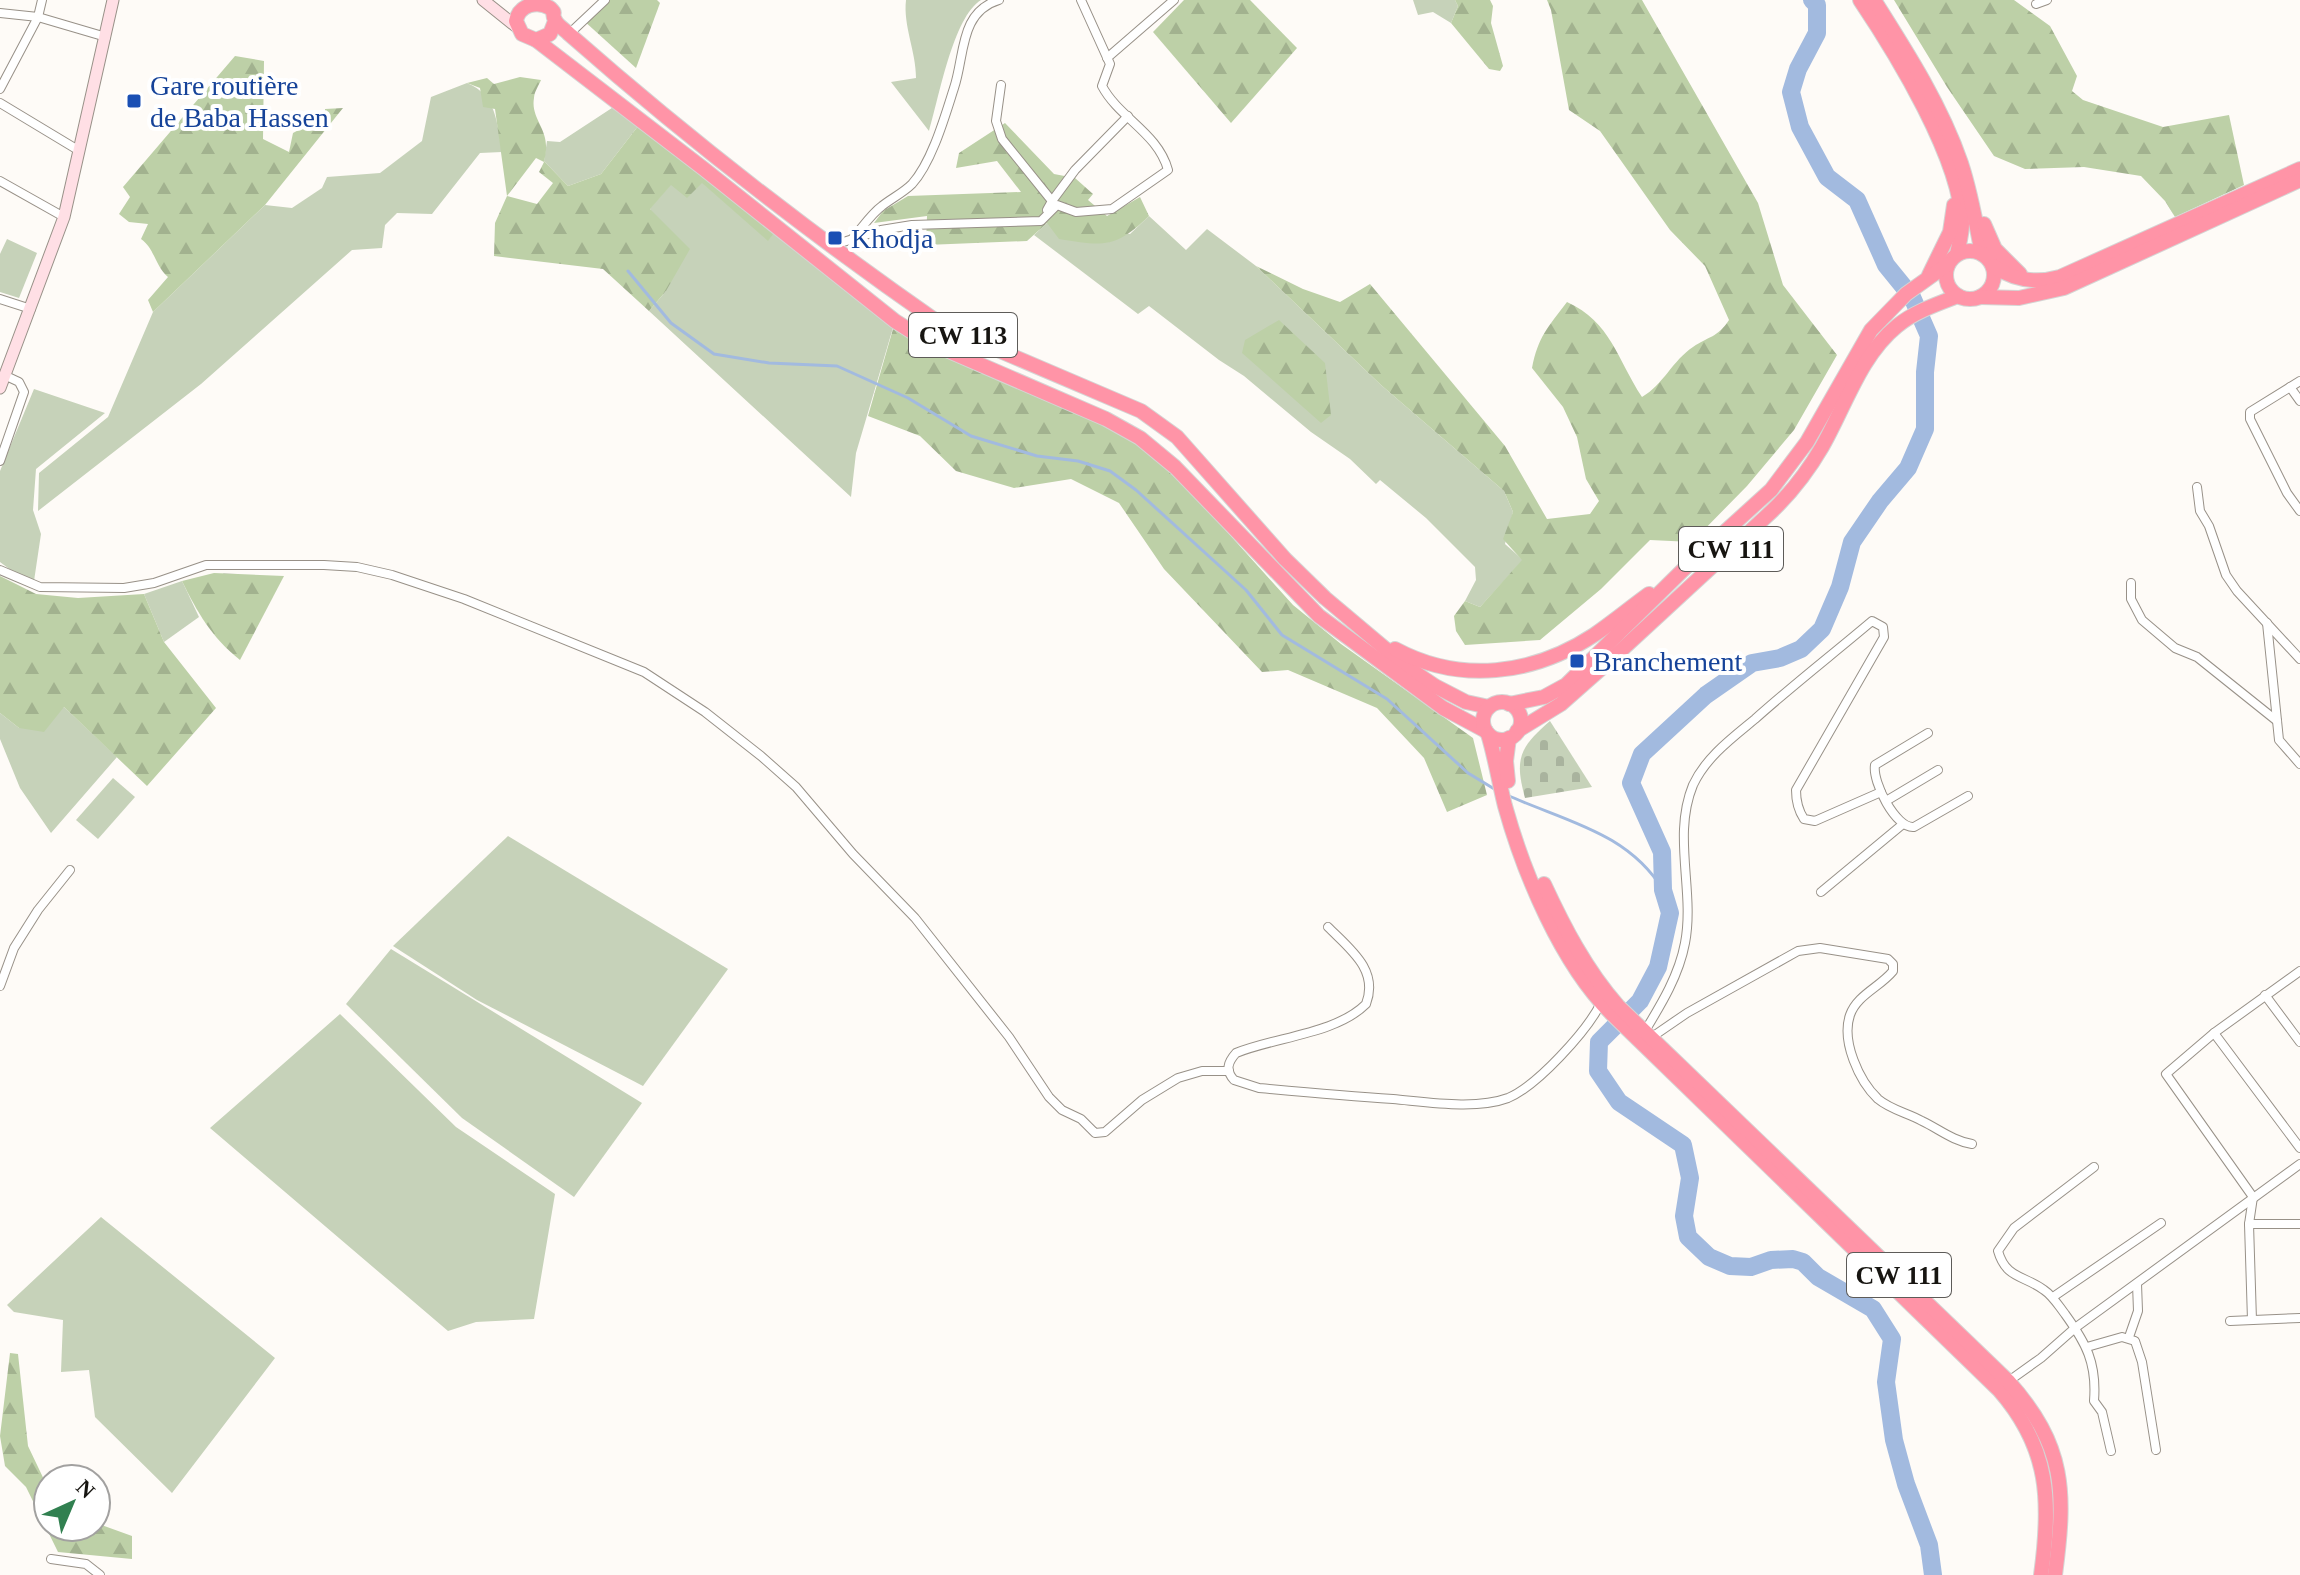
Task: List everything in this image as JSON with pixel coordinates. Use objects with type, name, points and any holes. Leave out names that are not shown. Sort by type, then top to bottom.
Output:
[{"type":"highway","points":[[1860,0],[1917,95],[1962,186],[1979,205],[1995,249],[2012,268],[2030,281]]},
{"type":"highway","points":[[1874,0],[1914,65],[1951,138],[1982,254],[1993,266],[2011,276],[2030,281],[2050,280],[2093,264],[2300,169]]},
{"type":"highway","points":[[536,40],[550,34],[554,11],[543,3],[531,1],[518,13],[518,28],[522,34],[536,40],[704,169],[895,321],[928,342],[1106,419],[1140,438],[1175,467],[1307,605],[1443,708],[1498,739],[1513,735]]},
{"type":"highway","name":"CW 113","points":[[554,11],[569,34],[746,180],[939,323],[1141,411],[1177,437],[1293,567],[1371,636]]},
{"type":"highway","points":[[1962,186],[1962,221],[1947,282],[1958,296],[1969,299],[2019,298],[2064,288],[2300,180]]},
{"type":"highway","points":[[1923,281],[1950,232],[1962,186]]},
{"type":"highway","points":[[1371,636],[1414,659],[1444,669],[1476,672],[1510,669],[1552,656],[1592,636],[1685,568],[1783,477],[1818,425],[1863,342],[1887,311],[1952,259],[1969,250],[1982,254]]},
{"type":"highway","points":[[1980,297],[1994,281],[1993,266]]},
{"type":"highway","name":"CW 111","points":[[1513,735],[1561,704],[1784,499],[1821,449],[1867,360],[1897,326],[1958,296]]},
{"type":"highway","name":"CW 111","points":[[1509,704],[1544,697],[1566,685],[1685,568]]},
{"type":"highway","points":[[1371,636],[1435,686],[1466,702],[1489,707]]},
{"type":"highway","points":[[1487,732],[1483,718],[1489,707],[1499,702],[1515,707],[1520,719],[1506,761],[1504,784]]},
{"type":"highway","name":"CW 111","points":[[1487,732],[1511,808],[1536,865],[1565,927],[1601,986],[1610,1007],[1642,1032],[2035,1415],[2056,1458],[2061,1488],[2055,1575]]},
{"type":"highway","name":"CW 111","points":[[2004,1385],[2027,1429],[2044,1476],[2047,1516],[2041,1575]]},
{"type":"street","points":[[0,89],[38,17],[42,0]]},
{"type":"street","points":[[0,388],[64,217],[113,0]]},
{"type":"street","points":[[483,0],[518,28]]},
{"type":"street","points":[[569,34],[605,0]]},
{"type":"street","points":[[851,241],[880,208],[906,190],[919,176],[955,86],[971,20],[987,4],[999,0]]},
{"type":"street","points":[[834,245],[881,230],[912,225],[1041,221],[1057,205],[1076,212],[1112,209],[1168,170],[1164,155],[1108,97],[1102,86],[1110,64],[1081,0]]},
{"type":"street","points":[[1107,58],[1174,0]]},
{"type":"street","points":[[2036,4],[2047,0]]},
{"type":"street","points":[[0,13],[38,17],[106,37]]},
{"type":"street","points":[[1001,85],[996,121],[1002,139],[1052,201]]},
{"type":"street","points":[[0,103],[78,150]]},
{"type":"street","points":[[1041,221],[1075,170],[1128,116]]},
{"type":"street","points":[[0,181],[64,217]]},
{"type":"street","points":[[0,299],[31,309]]},
{"type":"street","points":[[0,461],[24,392],[19,382],[4,375]]},
{"type":"street","points":[[2300,381],[2250,412],[2250,419],[2287,493],[2300,511]]},
{"type":"street","points":[[2290,387],[2300,401]]},
{"type":"street","points":[[2197,487],[2200,511],[2209,526],[2226,575],[2300,659]]},
{"type":"street","points":[[0,570],[40,587],[124,588],[154,583],[206,565],[357,567],[464,599],[609,656],[661,681],[691,701],[796,787],[853,854],[915,918],[1009,1037],[1049,1097],[1095,1133],[1103,1134],[1142,1100],[1178,1078],[1202,1071],[1229,1071]]},
{"type":"street","points":[[2131,583],[2131,599],[2142,620],[2175,648],[2197,657],[2277,721]]},
{"type":"street","points":[[1642,1032],[1672,984],[1686,941],[1683,835],[1686,807],[1702,768],[1783,694],[1872,621],[1883,627],[1884,637],[1796,790],[1796,799],[1804,819],[1815,821],[1881,792]]},
{"type":"street","points":[[2267,623],[2279,740],[2300,764]]},
{"type":"street","points":[[1928,733],[1875,765],[1873,771],[1886,801],[1908,828],[1968,796]]},
{"type":"street","points":[[1886,801],[1938,770]]},
{"type":"street","points":[[1821,892],[1903,824]]},
{"type":"street","points":[[0,986],[14,948],[38,910],[70,870]]},
{"type":"street","points":[[1328,927],[1366,968],[1370,984],[1366,1004],[1348,1018],[1331,1025],[1236,1053],[1230,1060],[1229,1071],[1234,1080],[1242,1085],[1464,1104],[1506,1099],[1528,1087],[1610,1007]]},
{"type":"street","points":[[1642,1032],[1687,1013],[1798,951],[1820,948],[1888,959],[1893,964],[1893,971],[1856,1003],[1850,1013],[1848,1025],[1855,1064],[1872,1091],[1888,1106],[1956,1140],[1972,1144]]},
{"type":"street","points":[[2252,1320],[2249,1224],[2253,1197],[2166,1074],[2214,1033],[2300,971]]},
{"type":"street","points":[[2265,995],[2300,1042]]},
{"type":"street","points":[[2214,1033],[2300,1148]]},
{"type":"street","points":[[2004,1385],[2075,1328],[2300,1164]]},
{"type":"street","points":[[2094,1167],[2014,1228],[1998,1251],[2007,1270],[2053,1297],[2087,1347],[2094,1372],[2094,1401],[2102,1412],[2111,1451]]},
{"type":"street","points":[[2053,1297],[2161,1223]]},
{"type":"street","points":[[2249,1224],[2300,1224]]},
{"type":"street","points":[[2129,1337],[2138,1311],[2137,1284]]},
{"type":"street","points":[[2230,1321],[2300,1318]]},
{"type":"street","points":[[2087,1347],[2122,1337],[2129,1337],[2139,1347],[2156,1450]]},
{"type":"street","points":[[51,1559],[86,1564],[100,1575]]},
{"type":"green space","points":[[605,0],[657,0],[660,3],[636,68],[583,20]]},
{"type":"green space","points":[[906,0],[981,0],[971,9],[955,40],[929,131],[891,82],[916,78],[906,19]]},
{"type":"green space","points":[[1184,0],[1250,0],[1297,48],[1231,123],[1153,32]]},
{"type":"green space","points":[[1413,0],[1455,0],[1458,6],[1451,23],[1433,12],[1418,15]]},
{"type":"green space","points":[[1455,0],[1490,0],[1493,6],[1491,23],[1503,66],[1500,71],[1489,69],[1451,23],[1458,6]]},
{"type":"green space","points":[[1547,0],[1642,0],[1758,203],[1783,285],[1837,355],[1794,430],[1747,486],[1692,542],[1650,540],[1601,589],[1540,640],[1465,645],[1456,631],[1454,616],[1465,601],[1480,607],[1522,560],[1503,539],[1513,512],[1504,491],[1381,385],[1256,266],[1303,289],[1340,302],[1370,284],[1505,446],[1547,519],[1590,514],[1599,501],[1586,479],[1577,437],[1563,407],[1532,368],[1537,348],[1549,326],[1567,302],[1582,310],[1612,343],[1642,397],[1686,352],[1717,334],[1729,320],[1705,266],[1670,230],[1600,131],[1569,110]]},
{"type":"green space","points":[[1894,0],[2014,0],[2050,26],[2077,76],[2072,91],[2083,100],[2163,127],[2229,115],[2244,185],[2175,217],[2165,201],[2141,176],[2084,167],[2025,169],[1994,156]]},
{"type":"green space","points":[[235,56],[264,61],[263,139],[289,152],[293,133],[325,116],[325,109],[343,108],[265,205],[153,312],[148,300],[168,277],[141,239],[148,224],[129,222],[119,214],[130,197],[123,187]]},
{"type":"green space","points":[[520,77],[541,80],[535,93],[534,106],[546,141],[544,161],[568,186],[601,174],[642,121],[778,228],[768,241],[702,183],[687,198],[671,185],[650,209],[690,249],[666,291],[649,311],[603,269],[494,256],[495,223],[507,196],[495,109],[483,107],[480,88],[467,83],[487,78],[494,84]],"holes":[[[536,158],[544,162],[539,172],[553,183],[537,204],[507,196]]]},
{"type":"green space","points":[[467,83],[477,88],[490,103],[497,121],[502,152],[480,153],[432,214],[397,213],[385,225],[382,248],[352,250],[201,384],[38,511],[39,473],[108,417],[153,312],[265,205],[292,208],[322,188],[327,177],[380,173],[422,141],[431,97]]},
{"type":"green space","points":[[618,104],[642,121],[601,174],[568,186],[544,161],[547,141],[560,142]]},
{"type":"green space","points":[[1005,123],[1054,174],[1075,178],[1093,194],[1088,200],[1107,216],[1140,197],[1149,216],[1117,240],[1098,244],[1059,239],[1047,223],[1027,241],[926,245],[927,216],[874,223],[883,211],[908,196],[1021,192],[997,161],[956,168],[959,153]]},
{"type":"green space","points":[[702,182],[768,240],[778,228],[895,321],[856,453],[851,497],[649,311],[666,291],[650,208],[671,184]]},
{"type":"green space","points":[[1149,216],[1186,250],[1207,229],[1256,266],[1381,385],[1504,491],[1513,512],[1505,544],[1523,560],[1480,607],[1465,601],[1476,580],[1475,567],[1426,518],[1380,480],[1376,484],[1350,459],[1149,306],[1138,314],[1034,235],[1047,223],[1130,234]]},
{"type":"green space","points":[[7,239],[37,253],[19,298],[0,292],[0,254]]},
{"type":"green space","points":[[1279,320],[1325,363],[1331,415],[1321,423],[1242,353],[1245,340]]},
{"type":"green space","points":[[893,329],[931,350],[1137,440],[1194,495],[1293,605],[1341,644],[1473,738],[1487,795],[1447,812],[1424,758],[1377,708],[1288,670],[1262,672],[1164,569],[1119,503],[1071,479],[1014,488],[956,471],[920,436],[868,416]]},
{"type":"green space","points":[[34,389],[105,413],[36,469],[33,510],[41,534],[34,581],[20,577],[0,562],[0,471]]},
{"type":"green space","points":[[214,573],[284,576],[240,660],[206,624],[182,581]]},
{"type":"green space","points":[[0,576],[36,594],[78,598],[144,594],[164,642],[216,708],[147,786],[64,707],[44,732],[19,728],[0,713]]},
{"type":"green space","points":[[182,581],[199,617],[164,642],[144,594]]},
{"type":"green space","points":[[64,707],[117,757],[51,833],[20,788],[0,739],[0,713],[19,728]]},
{"type":"green space","points":[[1550,721],[1592,787],[1525,798],[1520,773],[1522,754],[1532,738]]},
{"type":"green space","points":[[113,778],[135,797],[98,839],[76,820]]},
{"type":"green space","points":[[508,836],[728,969],[643,1086],[477,1000],[393,946]]},
{"type":"green space","points":[[391,949],[642,1103],[574,1197],[462,1118],[346,1004]]},
{"type":"green space","points":[[340,1014],[456,1127],[555,1194],[534,1319],[476,1322],[448,1331],[210,1128]]},
{"type":"green space","points":[[101,1217],[275,1358],[172,1493],[95,1417],[89,1370],[61,1372],[63,1320],[14,1312],[7,1305]]},
{"type":"green space","points":[[10,1353],[18,1354],[28,1446],[36,1463],[32,1463],[32,1499],[26,1487],[5,1466],[0,1436]]},
{"type":"green space","points":[[112,1529],[132,1536],[132,1559],[58,1552],[54,1543],[112,1543]]},
{"type":"waterway","points":[[1812,0],[1817,5],[1817,33],[1798,69],[1791,92],[1800,127],[1827,177],[1857,200],[1886,265],[1912,297],[1929,336],[1925,372],[1925,429],[1908,468],[1880,501],[1852,542],[1840,587],[1822,629],[1801,649],[1780,658],[1752,663],[1706,695],[1642,754],[1631,783],[1662,852],[1663,890],[1670,913],[1658,967],[1640,1001],[1599,1042],[1598,1071],[1619,1102],[1683,1145],[1690,1178],[1684,1216],[1688,1237],[1709,1257],[1730,1266],[1751,1267],[1771,1260],[1803,1262],[1818,1277],[1873,1309],[1892,1339],[1886,1382],[1894,1440],[1906,1484],[1929,1545],[1933,1575]]},
{"type":"waterway","points":[[628,271],[671,323],[714,354],[769,363],[837,366],[908,398],[971,436],[1037,456],[1078,461],[1110,471],[1136,490],[1246,590],[1282,635],[1387,699],[1468,773],[1496,790]]},
{"type":"waterway","points":[[1507,795],[1613,841],[1649,870],[1663,890]]},
{"type":"place","name":"Gare routière de Baba Hassen","points":[[134,101]]},
{"type":"place","name":"Khodja","points":[[835,238]]},
{"type":"place","name":"Branchement","points":[[1577,661]]}]
